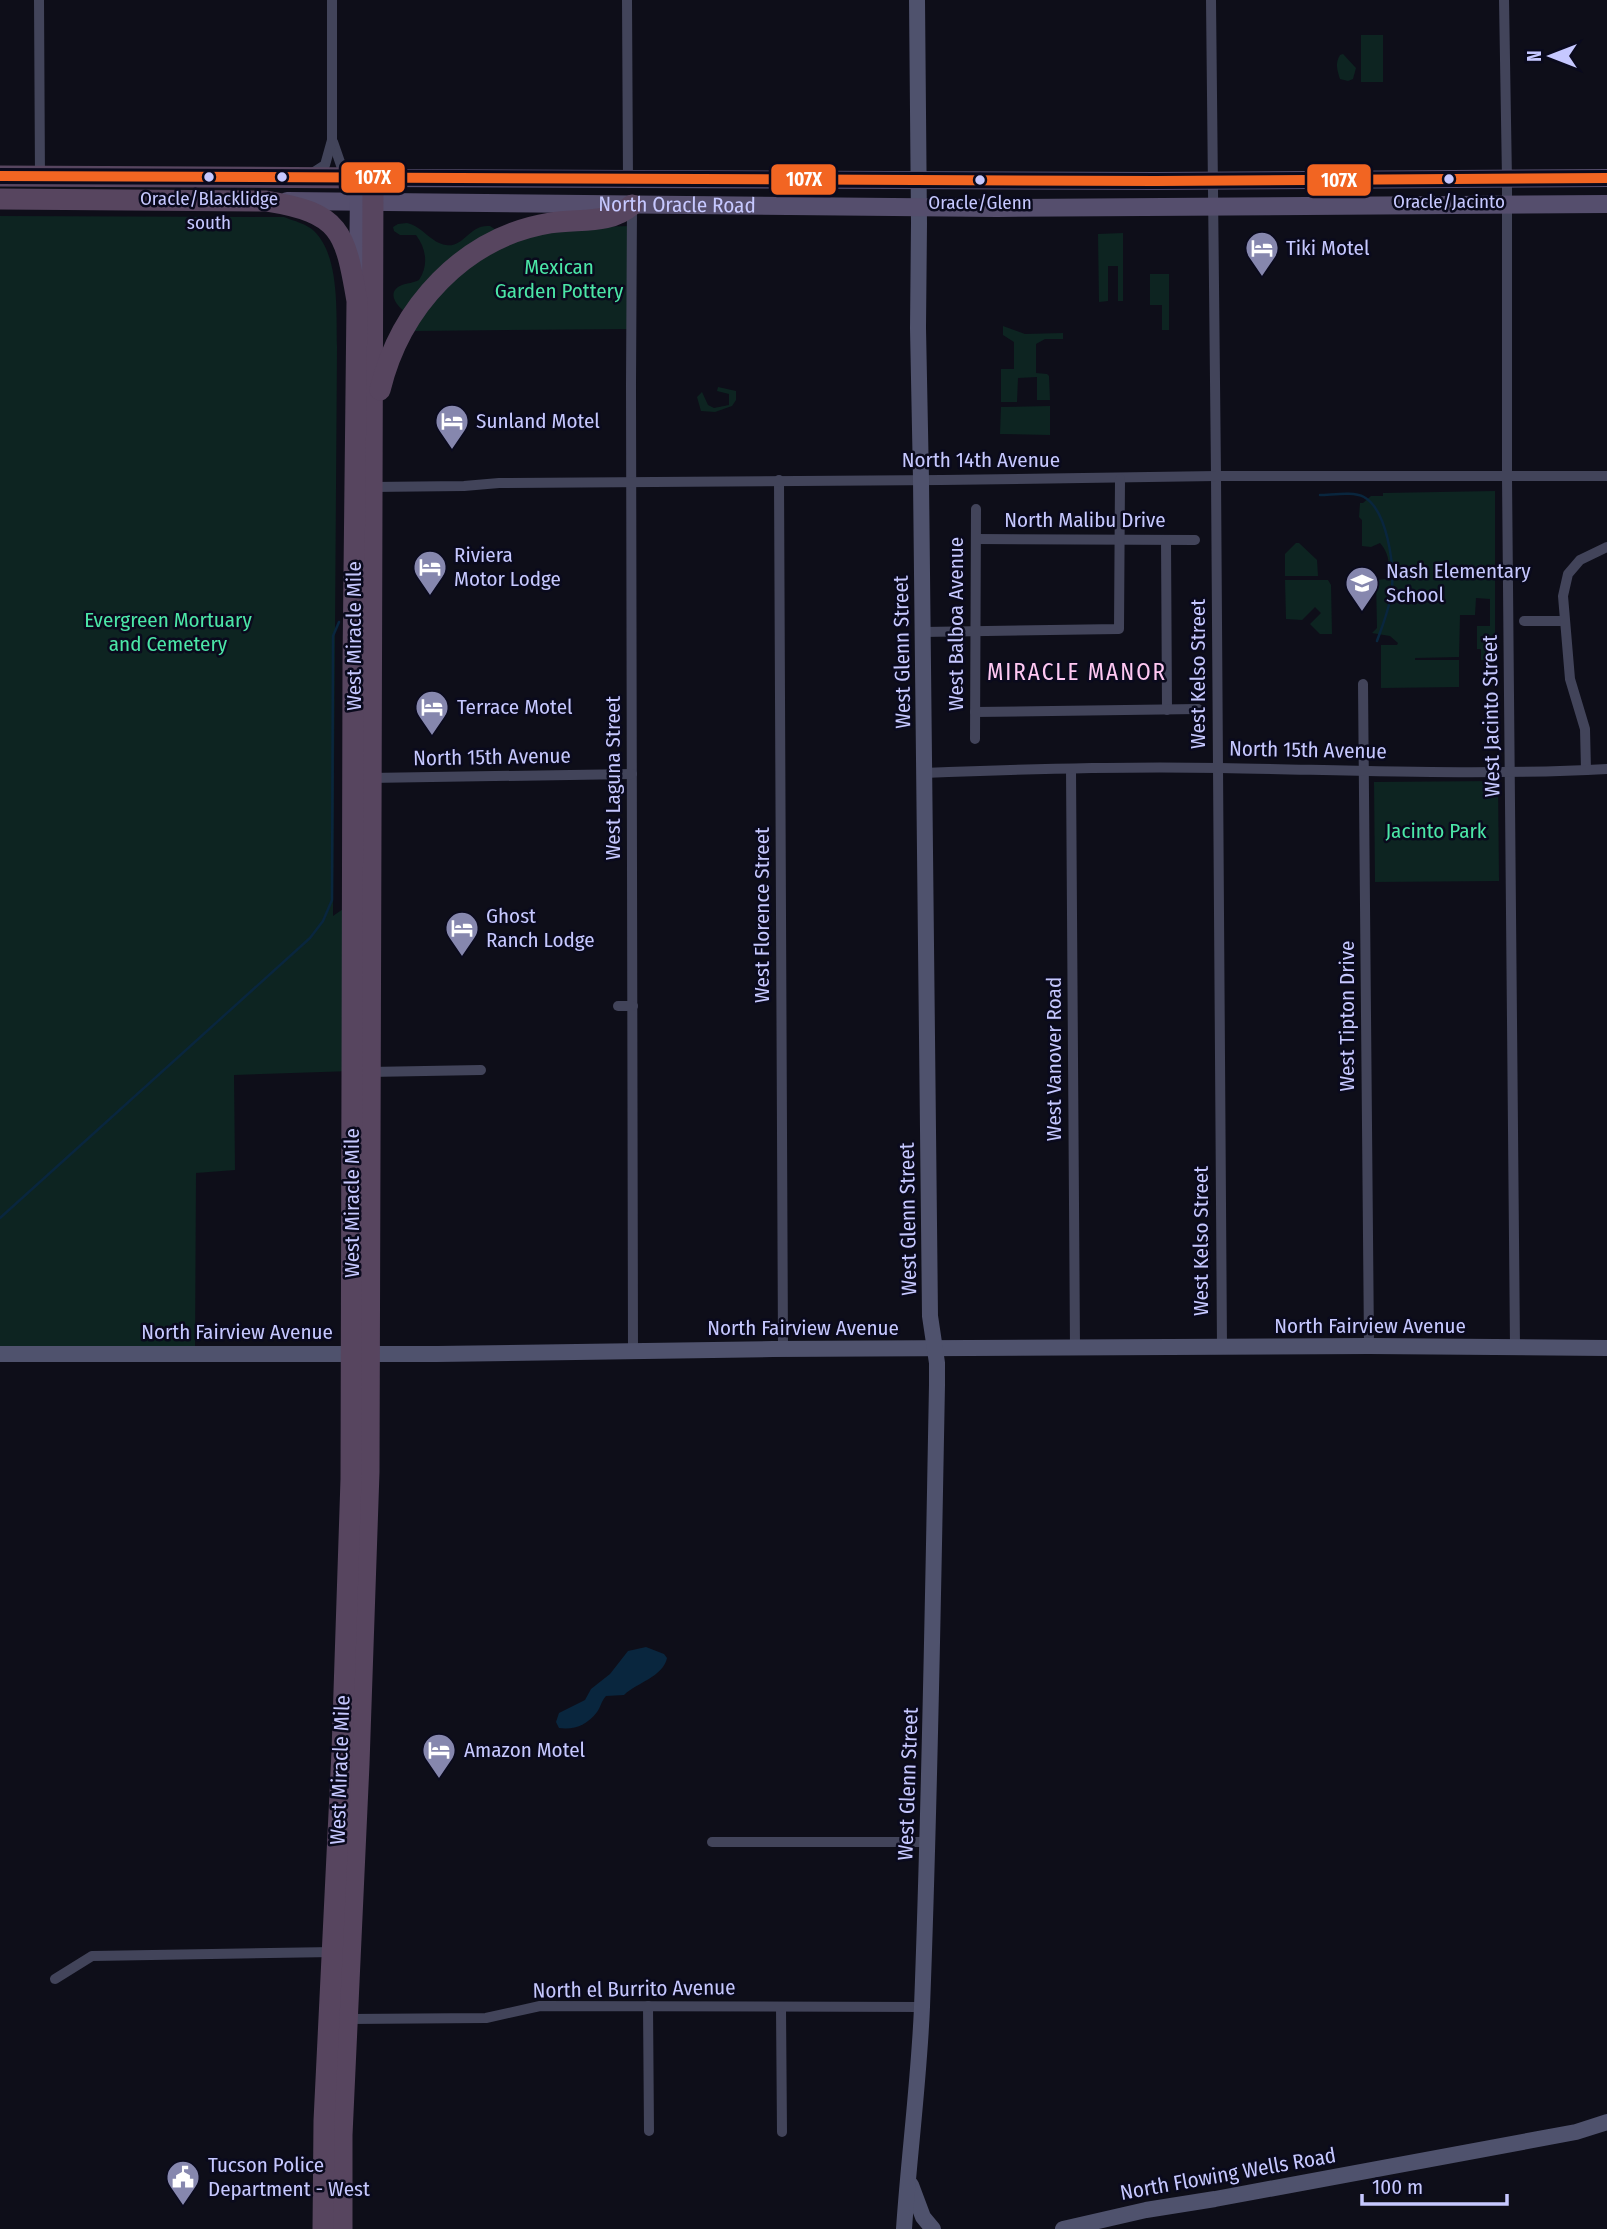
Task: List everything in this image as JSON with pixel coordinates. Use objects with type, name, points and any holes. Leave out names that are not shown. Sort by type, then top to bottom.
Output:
[{"type":"highway","name":"North Oracle Road","points":[[0,176],[355,177]]},
{"type":"highway","name":"West Miracle Mile","points":[[355,177],[366,202],[373,433],[364,487]]},
{"type":"highway","name":"North Oracle Road","points":[[0,199],[266,201]]},
{"type":"highway","points":[[266,201],[309,209],[337,231],[347,251],[357,301]]},
{"type":"highway","points":[[373,433],[384,373],[395,345],[416,309],[436,284],[454,268],[497,239],[517,231],[559,221],[611,218],[620,215],[632,205]]},
{"type":"highway","name":"West Miracle Mile","points":[[323,2229],[323,2130],[359,1764],[369,1492],[361,1353],[364,487],[357,301]]},
{"type":"highway","name":"West Miracle Mile","points":[[342,2229],[342,2147],[348,2019],[341,1952],[345,1646],[351,1490],[361,1353]]},
{"type":"highway","points":[[345,1646],[352,1650],[355,1662],[353,1754],[359,1764]]},
{"type":"main road","name":"North Oracle Road","points":[[355,177],[919,181],[1607,178]]},
{"type":"main road","name":"North Oracle Road","points":[[266,201],[919,207],[1607,204]]},
{"type":"main road","name":"West Miracle Mile","points":[[357,301],[366,202]]},
{"type":"street","points":[[39,0],[40,199]]},
{"type":"street","points":[[302,177],[325,165],[332,140],[332,0]]},
{"type":"street","points":[[626,0],[628,180]]},
{"type":"street","name":"West Glenn Street","points":[[904,2229],[922,2007],[933,1643],[937,1363],[930,1316],[918,328],[917,0]]},
{"type":"street","name":"West Kelso Street","points":[[1211,0],[1222,1348]]},
{"type":"street","name":"West Jacinto Street","points":[[1504,0],[1515,1347]]},
{"type":"street","points":[[332,140],[342,168],[355,177]]},
{"type":"street","name":"West Laguna Street","points":[[632,205],[633,1350]]},
{"type":"street","name":"North 14th Avenue","points":[[364,487],[1216,476],[1607,476]]},
{"type":"street","points":[[923,632],[1119,629],[1120,479]]},
{"type":"street","name":"West Florence Street","points":[[779,480],[783,1349]]},
{"type":"street","name":"West Balboa Avenue","points":[[975,739],[976,509]]},
{"type":"street","name":"North Malibu Drive","points":[[976,539],[1195,540]]},
{"type":"street","points":[[1166,540],[1167,710]]},
{"type":"street","points":[[1586,771],[1585,729],[1570,679],[1563,596],[1568,574],[1580,560],[1607,547]]},
{"type":"street","points":[[1524,621],[1564,621]]},
{"type":"street","name":"West Tipton Drive","points":[[1363,684],[1369,1346]]},
{"type":"street","points":[[975,712],[1198,709]]},
{"type":"street","name":"North 15th Avenue","points":[[924,774],[1071,769],[1511,772],[1607,769]]},
{"type":"street","name":"West Vanover Road","points":[[1071,769],[1075,1348]]},
{"type":"street","name":"North 15th Avenue","points":[[362,778],[632,774]]},
{"type":"street","points":[[620,906],[632,905]]},
{"type":"street","points":[[618,1006],[633,1006]]},
{"type":"street","points":[[362,1072],[481,1070]]},
{"type":"street","name":"North Fairview Avenue","points":[[0,1354],[1369,1346],[1607,1348]]},
{"type":"street","points":[[712,1842],[926,1842]]},
{"type":"street","points":[[55,1979],[92,1956],[341,1952]]},
{"type":"street","name":"North el Burrito Avenue","points":[[348,2019],[486,2018],[540,2006],[922,2007]]},
{"type":"street","points":[[648,2006],[649,2131]]},
{"type":"street","points":[[781,2008],[782,2132]]},
{"type":"street","name":"North Flowing Wells Road","points":[[1063,2229],[1146,2210],[1576,2132],[1607,2122]]},
{"type":"street","points":[[908,2178],[923,2217],[933,2229]]},
{"type":"green space","points":[[1361,35],[1383,35],[1383,82],[1361,82]]},
{"type":"green space","points":[[1343,54],[1356,68],[1353,79],[1348,81],[1340,79],[1337,70],[1338,58]]},
{"type":"green space","name":"Evergreen Mortuary and Cemetery","points":[[0,216],[284,217],[314,231],[328,255],[335,285],[337,347],[333,916],[353,902],[352,1071],[234,1075],[235,1170],[196,1173],[195,1353],[0,1354]]},
{"type":"green space","points":[[407,223],[446,245],[458,243],[483,226],[496,230],[407,313],[394,299],[394,291],[402,285],[419,280],[425,263],[424,251],[416,235],[400,235],[394,231],[393,227]]},
{"type":"green space","name":"Mexican Garden Pottery","points":[[632,226],[631,329],[412,331],[442,287],[500,242],[552,228]]},
{"type":"green space","points":[[1123,233],[1123,301],[1118,301],[1118,266],[1108,266],[1108,301],[1099,302],[1098,234]]},
{"type":"green space","points":[[1150,274],[1169,274],[1169,330],[1162,330],[1162,305],[1150,305]]},
{"type":"green space","points":[[1003,326],[1025,334],[1063,333],[1063,339],[1045,339],[1036,344],[1036,373],[1049,376],[1050,400],[1037,400],[1037,377],[1018,378],[1017,402],[1001,402],[1001,369],[1014,369],[1014,342],[1003,335]]},
{"type":"green space","points":[[718,387],[736,391],[736,400],[732,406],[715,412],[701,411],[697,397],[702,392],[708,405],[714,408],[729,405],[729,394],[717,391]]},
{"type":"green space","points":[[1050,406],[1050,435],[1000,434],[1001,407]]},
{"type":"green space","points":[[1495,491],[1495,660],[1481,660],[1481,649],[1477,649],[1477,626],[1490,626],[1490,599],[1476,598],[1475,615],[1460,615],[1459,657],[1415,658],[1459,660],[1459,687],[1381,688],[1381,645],[1398,643],[1390,636],[1372,633],[1377,628],[1376,580],[1386,579],[1388,560],[1380,543],[1371,547],[1362,546],[1360,503],[1371,496],[1383,496],[1383,493]]},
{"type":"green space","points":[[1296,543],[1317,560],[1318,576],[1285,576],[1285,554]]},
{"type":"green space","points":[[1285,580],[1328,580],[1331,585],[1332,634],[1320,634],[1310,624],[1321,613],[1315,607],[1302,620],[1286,619]]},
{"type":"green space","name":"Jacinto Park","points":[[1498,781],[1499,881],[1375,882],[1374,782]]},
{"type":"water","points":[[646,1647],[664,1654],[667,1658],[655,1675],[624,1695],[606,1696],[597,1712],[585,1723],[559,1728],[556,1722],[559,1713],[585,1700],[591,1689],[610,1674],[628,1651]]},
{"type":"waterway","points":[[1320,495],[1348,494],[1364,497],[1372,504],[1383,525],[1392,565],[1392,588],[1377,641]]},
{"type":"waterway","points":[[0,1218],[310,938],[323,921],[332,900],[333,636],[339,622]]},
{"type":"transit line","name":"107X","points":[[0,176],[1155,181],[1607,178]]},
{"type":"place","name":"Oracle/Blacklidge south","points":[[209,177]]},
{"type":"place","name":"Oracle/Jacinto","points":[[1449,179]]},
{"type":"place","name":"Oracle/Glenn","points":[[980,180]]},
{"type":"place","name":"Tiki Motel","points":[[1262,278]]},
{"type":"place","name":"Sunland Motel","points":[[452,451]]},
{"type":"place","name":"Riviera Motor Lodge","points":[[430,597]]},
{"type":"place","name":"Nash Elementary School","points":[[1362,613]]},
{"type":"place","name":"Terrace Motel","points":[[432,737]]},
{"type":"place","name":"Ghost Ranch Lodge","points":[[462,958]]},
{"type":"place","name":"Amazon Motel","points":[[439,1780]]},
{"type":"place","name":"Tucson Police Department - West","points":[[183,2207]]},
{"type":"district","name":"MIRACLE MANOR","points":[[1077,672]]}]
